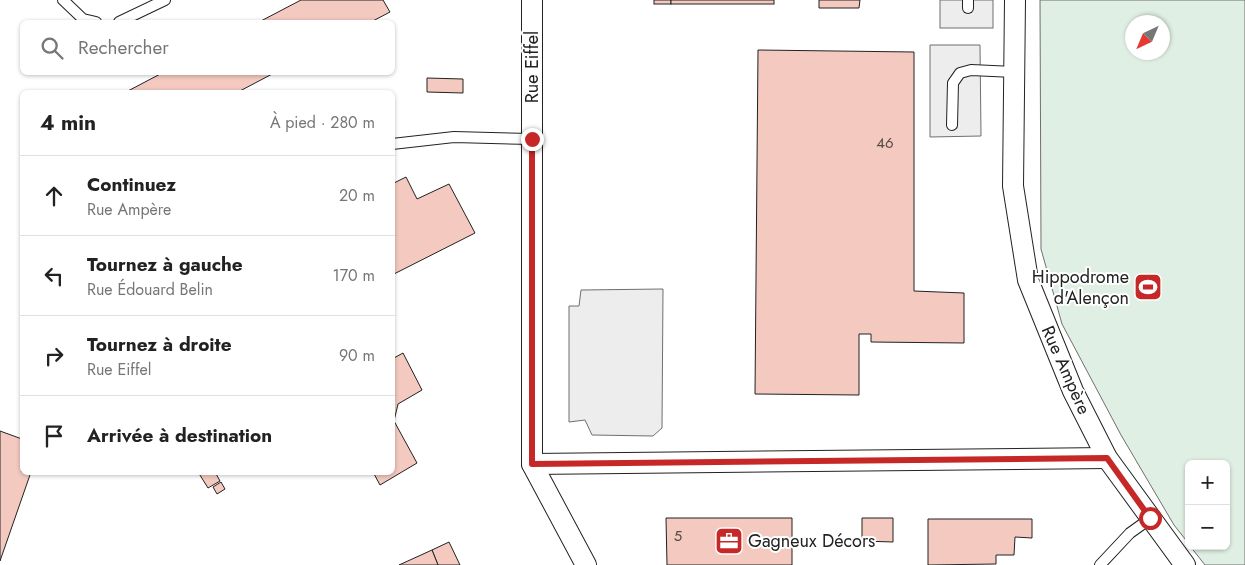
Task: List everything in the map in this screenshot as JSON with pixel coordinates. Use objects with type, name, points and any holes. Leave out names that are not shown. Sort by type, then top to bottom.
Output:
[{"type":"street","name":"Rue Eiffel","points":[[532,0],[532,464]]},
{"type":"street","name":"Rue Ampère","points":[[1015,0],[1013,186],[1028,280],[1072,390],[1107,458],[1185,565]]},
{"type":"street","points":[[586,565],[532,464],[1107,458]]},
{"type":"lane","points":[[63,0],[83,19],[87,20]]},
{"type":"lane","points":[[123,20],[165,0]]},
{"type":"lane","points":[[952,125],[953,83],[960,73],[971,70],[1014,72]]},
{"type":"lane","points":[[395,144],[454,137],[532,139]]},
{"type":"lane","points":[[1100,565],[1130,534],[1150,518]]},
{"type":"green space","name":"Hippodrome d'Alençon","points":[[1040,0],[1245,0],[1245,565],[1205,565],[1193,550],[1230,550],[1230,460],[1185,460],[1185,539],[1174,525],[1121,435],[1062,324],[1041,249]]},
{"type":"shaded area","points":[[940,0],[993,0],[993,28],[940,28]]},
{"type":"shaded area","points":[[930,45],[980,45],[981,136],[930,137]]},
{"type":"shaded area","points":[[663,289],[662,428],[653,436],[592,435],[585,420],[569,422],[569,306],[579,306],[581,290]]},
{"type":"building","points":[[301,0],[383,0],[390,12],[375,20],[263,20]]},
{"type":"building","points":[[654,0],[671,0],[671,4],[654,4]]},
{"type":"building","points":[[671,0],[774,0],[774,4],[671,4]]},
{"type":"building","points":[[819,0],[860,0],[859,8],[819,8]]},
{"type":"building","points":[[758,50],[914,52],[914,291],[964,293],[964,343],[871,342],[871,334],[859,334],[859,395],[755,394]]},
{"type":"building","points":[[158,75],[270,75],[242,90],[130,90]]},
{"type":"building","points":[[427,78],[463,79],[463,93],[427,92]]},
{"type":"building","points":[[406,177],[417,199],[449,184],[475,233],[395,273],[395,182]]},
{"type":"building","points":[[403,353],[422,390],[398,404],[395,417],[395,357]]},
{"type":"building","points":[[395,423],[417,463],[380,485],[375,475],[395,475]]},
{"type":"building","points":[[0,431],[20,438],[20,475],[30,475],[0,561]]},
{"type":"building","points":[[200,475],[217,475],[220,481],[208,488]]},
{"type":"building","points":[[221,482],[225,489],[217,494],[213,487]]},
{"type":"building","name":"Gagneux Décors","points":[[666,518],[792,518],[792,565],[667,565]]},
{"type":"building","points":[[862,518],[893,518],[893,542],[862,541]]},
{"type":"building","points":[[928,519],[1032,519],[1032,538],[1015,537],[1014,555],[996,555],[996,564],[928,565]]},
{"type":"building","points":[[449,542],[460,565],[438,565],[432,550]]},
{"type":"building","points":[[432,550],[438,565],[399,565]]},
{"type":"place","name":"Hippodrome d'Alençon","points":[[1148,287]]},
{"type":"place","name":"Gagneux Décors","points":[[729,541]]},
{"type":"route","points":[[532,139],[532,464],[1107,458],[1150,518]]}]
